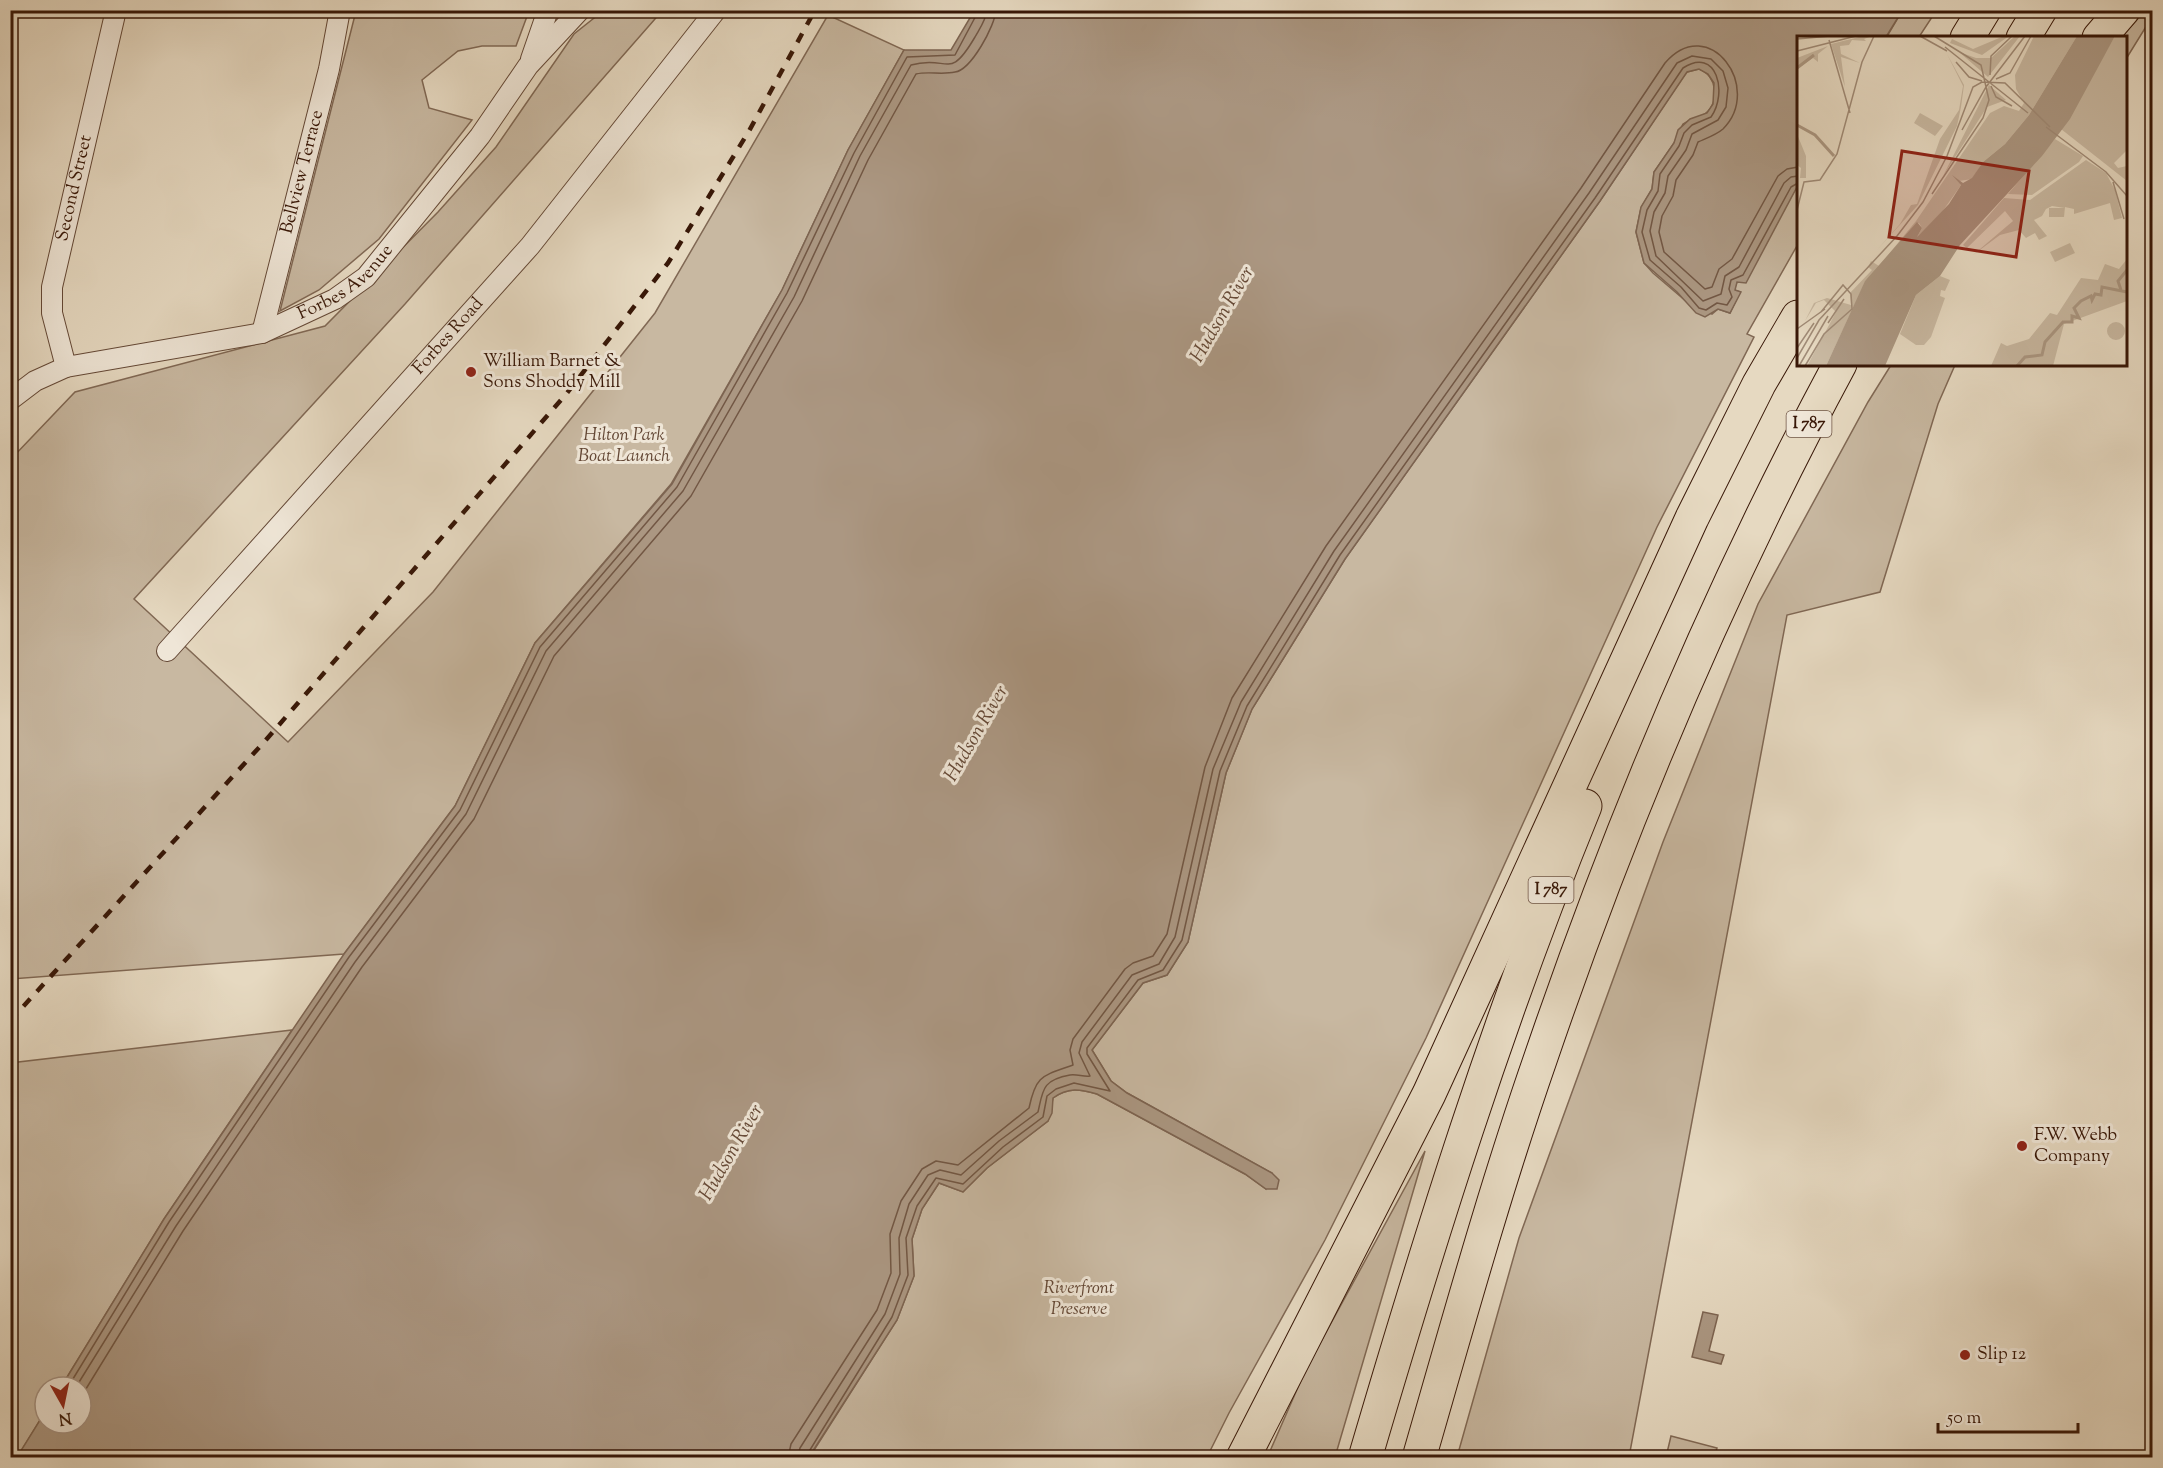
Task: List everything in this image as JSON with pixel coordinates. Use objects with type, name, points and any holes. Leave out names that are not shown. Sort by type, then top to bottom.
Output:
[{"type":"highway","points":[[1968,36],[1984,10]]},
{"type":"highway","points":[[2024,36],[2040,10]]},
{"type":"highway","points":[[2101,36],[2123,10]]},
{"type":"highway","points":[[1244,1458],[1437,1076],[1692,518],[1759,384],[1797,318]]},
{"type":"highway","name":"I 787","points":[[1365,1458],[1464,1131],[1501,1024],[1558,873],[1653,647],[1797,350]]},
{"type":"highway","name":"I 787","points":[[1419,1458],[1506,1161],[1584,938],[1637,800],[1691,674],[1780,483],[1839,366]]},
{"type":"highway","points":[[1780,483],[1863,366]]},
{"type":"street","name":"Second Street","points":[[66,367],[52,313],[52,287],[116,10]]},
{"type":"street","name":"Bellview Terrace","points":[[262,333],[329,69],[340,10]]},
{"type":"street","points":[[528,66],[548,10]]},
{"type":"street","name":"Forbes Avenue","points":[[10,400],[36,381],[66,367],[262,333],[335,299],[366,277],[480,136],[528,66],[580,10]]},
{"type":"street","name":"Forbes Road","points":[[167,651],[530,246],[716,10]]},
{"type":"green space","points":[[356,11],[529,11],[516,46],[482,46],[458,51],[422,80],[429,108],[472,120],[379,239],[319,290],[280,311]]},
{"type":"green space","name":"Hilton Park Boat Launch","points":[[603,11],[662,11],[405,304],[134,599],[288,742],[433,592],[655,313],[828,15],[904,50],[848,150],[782,290],[671,484],[535,643],[455,806],[344,954],[11,979],[11,459],[75,392],[325,326],[438,212],[496,147],[574,34]]},
{"type":"green space","points":[[1902,11],[1936,11],[1920,36],[1887,36]]},
{"type":"green space","points":[[2145,11],[2152,11],[2152,17],[2127,57],[2127,36],[2122,36]]},
{"type":"green space","name":"Riverfront Preserve","points":[[1699,69],[1705,72],[1713,83],[1715,96],[1706,113],[1683,124],[1674,143],[1654,172],[1652,189],[1641,208],[1636,232],[1644,263],[1686,301],[1712,314],[1718,309],[1730,313],[1740,292],[1734,290],[1737,282],[1797,187],[1797,246],[1747,334],[1754,337],[1657,527],[1426,1038],[1325,1240],[1207,1457],[809,1458],[897,1320],[914,1276],[912,1239],[922,1209],[939,1183],[963,1192],[987,1168],[1048,1121],[1053,1098],[1058,1094],[1074,1090],[1097,1094],[1245,1174],[1266,1189],[1272,1173],[1127,1093],[1111,1081],[1092,1050],[1143,983],[1167,975],[1188,942],[1226,773],[1252,709],[1345,559],[1600,201],[1687,72]]},
{"type":"green space","points":[[1890,366],[1955,366],[1938,404],[1880,592],[1787,615],[1629,1457],[1457,1457],[1519,1238],[1663,842],[1758,604],[1868,402]]},
{"type":"green space","points":[[292,1030],[164,1219],[68,1375],[33,1375],[33,1432],[17,1458],[10,1457],[10,1063]]},
{"type":"green space","points":[[1425,1151],[1335,1457],[1267,1458],[1306,1369]]},
{"type":"green space","points":[[1671,1436],[1717,1448],[1714,1457],[1666,1457]]},
{"type":"water","name":"Hudson River","points":[[974,11],[1902,11],[1887,36],[1797,36],[1797,187],[1746,283],[1737,282],[1735,290],[1741,292],[1730,313],[1718,309],[1705,317],[1696,313],[1677,292],[1644,263],[1636,232],[1641,207],[1652,189],[1654,172],[1674,143],[1678,130],[1690,119],[1707,113],[1713,104],[1714,83],[1708,74],[1699,69],[1687,72],[1600,201],[1345,559],[1252,709],[1226,773],[1188,942],[1167,975],[1143,983],[1092,1050],[1111,1081],[1127,1093],[1272,1173],[1279,1180],[1277,1189],[1266,1189],[1245,1174],[1097,1094],[1074,1090],[1058,1094],[1053,1098],[1052,1113],[1048,1121],[987,1168],[963,1192],[939,1183],[922,1209],[912,1239],[914,1276],[897,1320],[809,1457],[17,1457],[33,1431],[33,1435],[93,1435],[93,1375],[68,1375],[164,1219],[344,954],[455,806],[535,643],[672,484],[782,290],[848,150],[904,50],[951,50]]},
{"type":"water","points":[[1703,1312],[1718,1315],[1709,1351],[1724,1355],[1721,1364],[1692,1357]]},
{"type":"railway","points":[[10,1021],[265,741],[567,393],[668,263],[749,131],[815,10]]},
{"type":"place","name":"William Barnet & Sons Shoddy Mill","points":[[471,372]]},
{"type":"place","name":"F.W. Webb Company","points":[[2022,1146]]},
{"type":"place","name":"Slip 12","points":[[1965,1355]]}]
